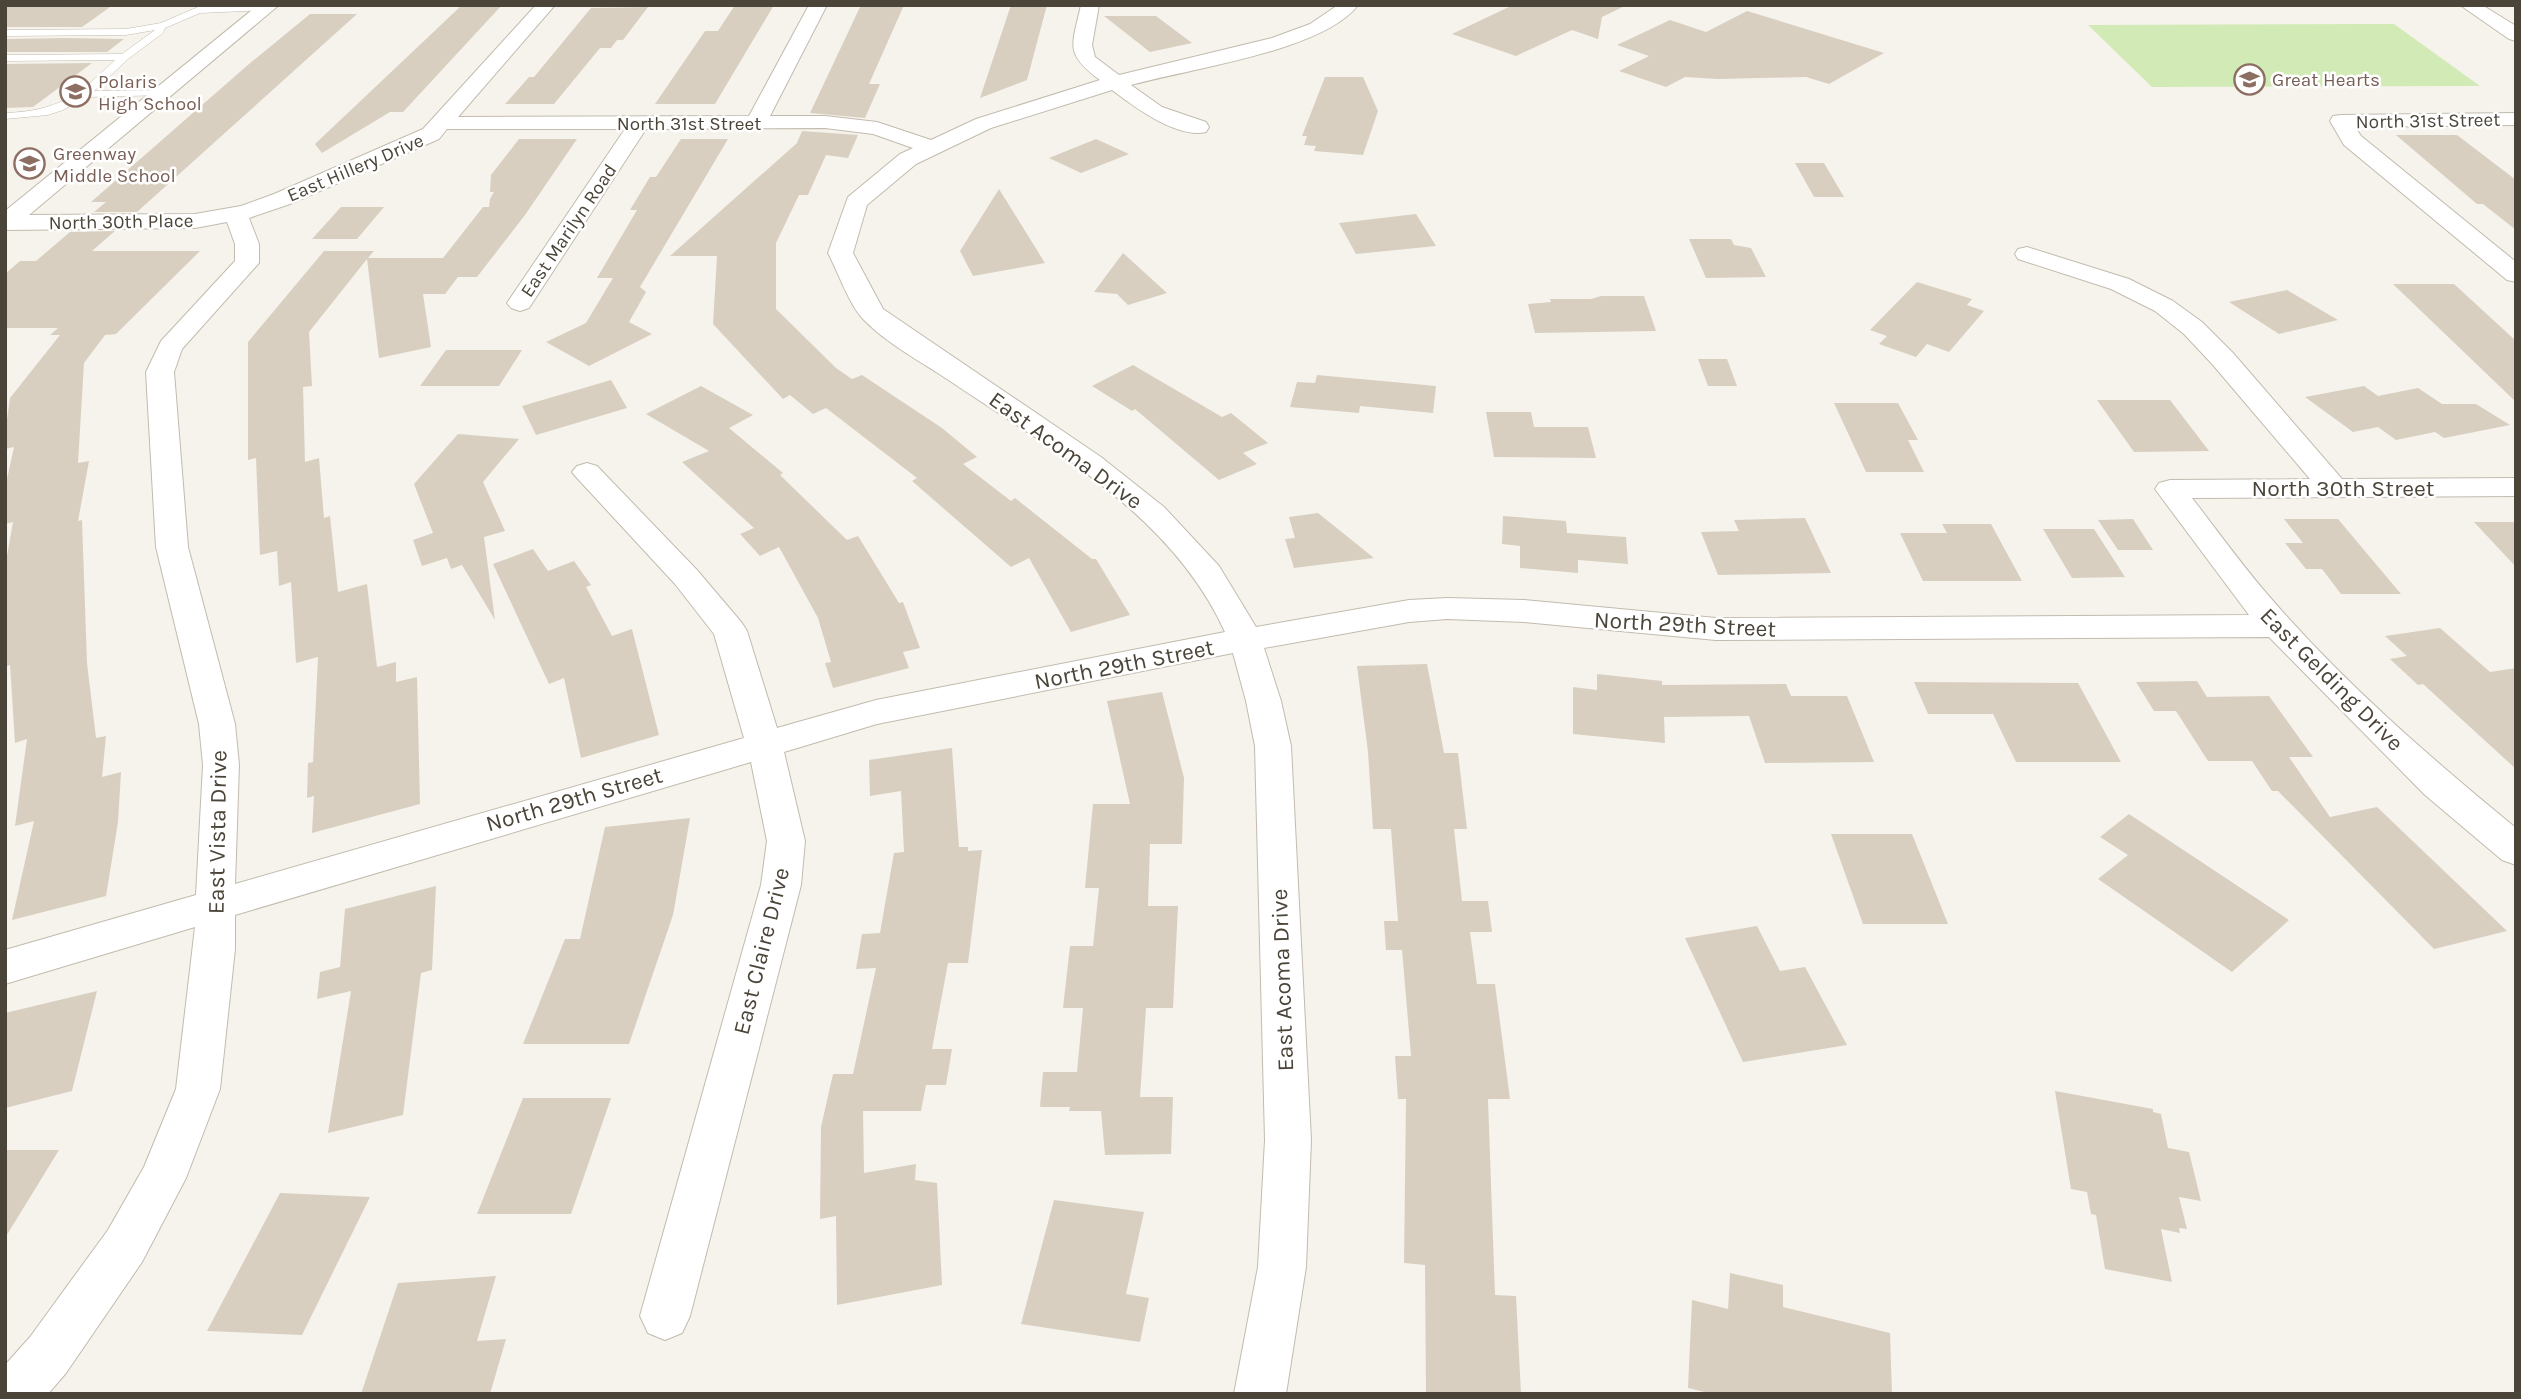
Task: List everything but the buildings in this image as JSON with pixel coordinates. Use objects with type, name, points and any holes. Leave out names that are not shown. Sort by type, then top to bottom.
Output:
[{"type":"street","name":"East Hillery Drive","points":[[235,214],[282,199],[413,144],[443,123],[546,5]]},
{"type":"street","points":[[756,122],[818,5]]},
{"type":"street","points":[[1090,5],[1082,53],[1091,65],[1154,112],[1198,127]]},
{"type":"street","name":"East Acoma Drive","points":[[1260,1394],[1282,1267],[1288,1140],[1273,746],[1265,701],[1244,640],[1209,575],[1176,536],[1148,509],[1094,466],[886,324],[858,297],[843,268],[841,235],[846,218],[871,187],[891,170],[930,147],[1035,104],[1282,41],[1321,25],[1349,5]]},
{"type":"street","points":[[2469,5],[2516,35]]},
{"type":"street","points":[[6,223],[269,6]]},
{"type":"street","name":"North 31st Street","points":[[2515,274],[2352,141],[2340,121],[2516,119]]},
{"type":"street","name":"East Marilyn Road","points":[[520,303],[640,122]]},
{"type":"street","name":"North 31st Street","points":[[443,123],[853,124],[877,128],[930,147]]},
{"type":"street","name":"North 30th Place","points":[[6,223],[168,222],[235,214]]},
{"type":"street","name":"East Vista Drive","points":[[14,1394],[48,1355],[125,1245],[163,1178],[198,1089],[215,949],[221,765],[217,724],[172,547],[160,372],[170,347],[247,263],[250,254],[235,214]]},
{"type":"street","points":[[2027,254],[2120,284],[2164,306],[2193,328],[2334,488]]},
{"type":"street","name":"East Claire Drive","points":[[587,471],[686,576],[730,631],[773,774],[786,841],[781,885],[665,1316]]},
{"type":"street","name":"North 30th Street","points":[[2170,489],[2516,487]]},
{"type":"street","name":"East Gelding Drive","points":[[2170,489],[2241,583],[2278,626],[2438,785],[2516,850]]},
{"type":"street","name":"North 29th Street","points":[[5,967],[876,712],[1244,640],[1409,611],[1464,607],[1695,629],[2278,626]]},
{"type":"lane","points":[[5,33],[125,32],[160,26],[198,10],[269,6]]},
{"type":"lane","points":[[5,116],[64,108],[86,94],[124,57],[160,31],[160,26]]},
{"type":"lane","points":[[5,58],[124,57]]},
{"type":"lane","points":[[86,94],[164,93]]},
{"type":"green space","points":[[2394,24],[2480,86],[2152,87],[2088,25]]},
{"type":"place","name":"Great Hearts","points":[[2249,79]]},
{"type":"place","name":"Polaris High School","points":[[75,92]]},
{"type":"place","name":"Greenway Middle School","points":[[30,164]]}]
